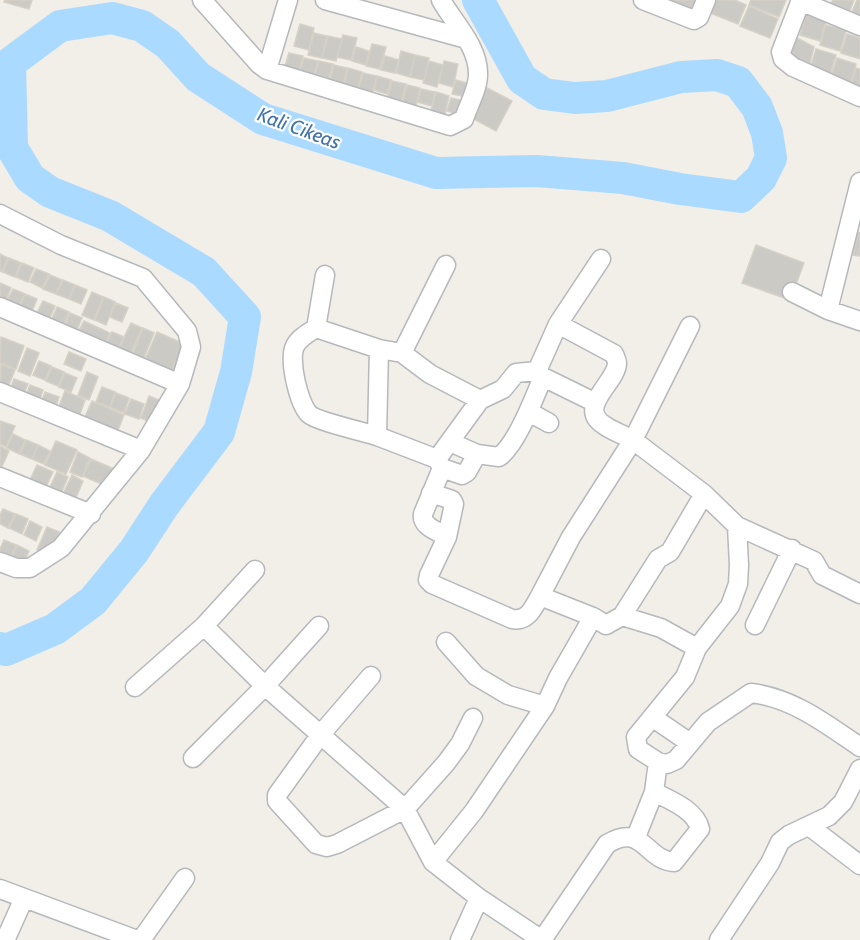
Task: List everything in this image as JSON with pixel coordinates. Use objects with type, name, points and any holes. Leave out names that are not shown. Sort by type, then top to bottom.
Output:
[{"type":"street","points":[[267,70],[288,0]]},
{"type":"street","points":[[325,0],[467,39]]},
{"type":"street","points":[[205,1],[258,64],[267,70],[450,126],[464,119],[478,75],[475,58],[467,39],[441,0]]},
{"type":"street","points":[[643,0],[691,20],[697,20],[706,0]]},
{"type":"street","points":[[860,26],[801,1],[781,52],[783,59],[793,67],[860,97]]},
{"type":"street","points":[[828,310],[860,182]]},
{"type":"street","points":[[0,214],[61,245],[143,278],[187,331],[191,347],[180,384],[141,450],[61,548],[30,567],[16,568],[0,562]]},
{"type":"street","points":[[450,442],[477,454],[499,457],[507,451],[529,412],[558,324],[601,259]]},
{"type":"street","points":[[402,353],[446,265]]},
{"type":"street","points":[[325,275],[316,328],[303,336],[294,347],[293,367],[301,402],[310,416],[377,436],[462,475],[467,472],[477,454]]},
{"type":"street","points":[[792,292],[828,310],[860,321]]},
{"type":"street","points":[[0,307],[180,384]]},
{"type":"street","points":[[558,324],[614,354],[617,364],[614,372],[594,402],[601,424],[633,440],[704,494],[737,526],[792,549],[814,561],[822,575],[860,594]]},
{"type":"street","points":[[431,494],[452,500],[454,504],[447,537],[428,580],[432,584],[512,619],[520,621],[527,617],[571,537],[633,440],[690,326]]},
{"type":"street","points":[[316,328],[379,349],[402,353],[430,374],[480,400]]},
{"type":"street","points":[[377,436],[379,349]]},
{"type":"street","points":[[447,537],[424,524],[422,519],[440,464],[450,442],[480,400],[502,389],[516,373],[540,374],[594,402]]},
{"type":"street","points":[[0,392],[141,450]]},
{"type":"street","points":[[529,412],[549,423]]},
{"type":"street","points":[[0,477],[90,514]]},
{"type":"street","points":[[540,596],[593,617],[606,625],[622,616],[658,559],[670,552],[704,494]]},
{"type":"street","points":[[737,526],[738,584],[730,606],[697,648],[686,677],[636,738],[638,749],[658,762],[667,764],[676,760],[708,722],[751,693],[772,695],[790,703],[860,747]]},
{"type":"street","points":[[755,625],[792,549]]},
{"type":"street","points":[[135,687],[204,626],[255,570]]},
{"type":"street","points":[[622,616],[661,628],[697,648]]},
{"type":"street","points":[[433,862],[474,811],[545,706],[558,678],[593,617]]},
{"type":"street","points":[[204,626],[264,686],[405,809],[433,862],[479,898],[542,940],[607,844],[618,837],[636,837],[666,861],[674,862],[700,829],[698,821],[680,806],[654,792]]},
{"type":"street","points":[[193,758],[319,626]]},
{"type":"street","points":[[446,642],[476,676],[508,695],[545,706]]},
{"type":"street","points":[[371,676],[321,734],[280,788],[277,801],[316,844],[327,847],[337,844],[405,809],[446,763],[460,744],[473,718]]},
{"type":"street","points":[[652,717],[690,743]]},
{"type":"street","points":[[636,837],[654,792],[658,762]]},
{"type":"street","points":[[719,940],[770,863],[780,842],[789,835],[829,816],[843,802],[860,769]]},
{"type":"street","points":[[809,826],[860,865]]},
{"type":"street","points":[[0,889],[139,940],[185,878]]},
{"type":"street","points":[[0,940],[7,936],[24,898]]},
{"type":"street","points":[[460,940],[479,898]]},
{"type":"building","points":[[5,0],[32,0],[29,9],[4,2]]},
{"type":"building","points":[[665,0],[700,0],[694,16]]},
{"type":"building","points":[[713,0],[735,0],[746,5],[738,24],[708,12]]},
{"type":"building","points":[[751,0],[786,0],[779,17],[749,5]]},
{"type":"building","points":[[833,0],[854,0],[849,13],[830,5]]},
{"type":"building","points":[[857,0],[860,0],[860,18],[851,14]]},
{"type":"building","points":[[749,6],[778,19],[770,38],[740,26]]},
{"type":"building","points":[[806,15],[826,21],[820,41],[800,35]]},
{"type":"building","points":[[300,24],[314,28],[309,50],[294,46]]},
{"type":"building","points":[[826,25],[846,31],[840,51],[820,45]]},
{"type":"building","points":[[314,33],[327,36],[322,58],[308,55]]},
{"type":"building","points":[[847,34],[860,38],[860,59],[841,53]]},
{"type":"building","points":[[343,35],[357,38],[351,60],[337,57]]},
{"type":"building","points":[[328,36],[342,39],[336,61],[322,58]]},
{"type":"building","points":[[797,38],[814,47],[809,67],[789,58]]},
{"type":"building","points":[[372,44],[386,47],[380,69],[366,66]]},
{"type":"building","points":[[356,47],[369,51],[366,65],[352,61]]},
{"type":"building","points":[[816,49],[836,55],[830,75],[810,69]]},
{"type":"building","points":[[401,51],[415,55],[410,77],[396,73]]},
{"type":"building","points":[[289,53],[303,56],[299,70],[285,66]]},
{"type":"building","points":[[415,55],[429,58],[424,80],[410,77]]},
{"type":"building","points":[[385,56],[399,60],[395,73],[381,70]]},
{"type":"building","points":[[304,58],[318,61],[314,75],[300,71]]},
{"type":"building","points":[[837,58],[856,64],[851,83],[831,77]]},
{"type":"building","points":[[319,61],[333,64],[329,78],[315,74]]},
{"type":"building","points":[[429,61],[443,65],[437,87],[423,83]]},
{"type":"building","points":[[444,61],[458,64],[453,87],[439,83]]},
{"type":"building","points":[[334,65],[347,68],[342,90],[328,87]]},
{"type":"building","points":[[348,68],[362,72],[357,94],[343,90]]},
{"type":"building","points":[[856,68],[860,69],[860,90],[850,87]]},
{"type":"building","points":[[363,73],[377,76],[371,98],[357,95]]},
{"type":"building","points":[[377,76],[391,80],[387,94],[374,90]]},
{"type":"building","points":[[456,80],[470,84],[467,97],[452,94]]},
{"type":"building","points":[[392,81],[406,84],[400,106],[386,103]]},
{"type":"building","points":[[407,85],[420,88],[415,111],[401,107]]},
{"type":"building","points":[[487,88],[512,101],[496,131],[470,117]]},
{"type":"building","points":[[421,89],[435,92],[432,106],[417,102]]},
{"type":"building","points":[[436,92],[449,96],[444,118],[430,114]]},
{"type":"building","points":[[451,98],[464,101],[461,115],[447,111]]},
{"type":"building","points":[[858,232],[860,233],[860,256],[853,255]]},
{"type":"building","points":[[756,245],[804,263],[790,300],[742,283]]},
{"type":"building","points":[[0,254],[8,258],[2,272],[0,271]]},
{"type":"building","points":[[9,258],[21,263],[15,277],[3,272]]},
{"type":"building","points":[[22,263],[34,268],[28,282],[16,277]]},
{"type":"building","points":[[36,269],[49,274],[42,288],[30,282]]},
{"type":"building","points":[[50,275],[62,280],[56,294],[43,289]]},
{"type":"building","points":[[63,280],[75,285],[69,299],[56,294]]},
{"type":"building","points":[[0,283],[11,288],[5,302],[0,300]]},
{"type":"building","points":[[75,285],[87,290],[81,304],[69,299]]},
{"type":"building","points":[[13,289],[25,294],[18,308],[6,303]]},
{"type":"building","points":[[92,292],[103,297],[94,320],[82,315]]},
{"type":"building","points":[[25,294],[37,299],[31,314],[19,308]]},
{"type":"building","points":[[104,297],[115,302],[106,325],[95,320]]},
{"type":"building","points":[[43,301],[55,306],[49,320],[36,315]]},
{"type":"building","points":[[116,303],[128,308],[122,322],[110,317]]},
{"type":"building","points":[[57,307],[69,312],[63,326],[51,321]]},
{"type":"building","points":[[70,313],[82,318],[76,332],[64,327]]},
{"type":"building","points":[[84,321],[110,333],[105,344],[78,332]]},
{"type":"building","points":[[131,323],[142,328],[129,358],[117,352]]},
{"type":"building","points":[[143,328],[154,333],[142,363],[131,358]]},
{"type":"building","points":[[112,332],[124,337],[117,351],[105,346]]},
{"type":"building","points":[[157,332],[184,344],[172,371],[145,360]]},
{"type":"building","points":[[1,337],[24,346],[16,369],[0,363]]},
{"type":"building","points":[[27,348],[39,353],[30,376],[18,371]]},
{"type":"building","points":[[69,352],[86,359],[81,371],[64,364]]},
{"type":"building","points":[[39,361],[51,366],[45,380],[33,375]]},
{"type":"building","points":[[1,364],[15,370],[6,392],[0,389]]},
{"type":"building","points":[[52,367],[64,372],[58,386],[46,381]]},
{"type":"building","points":[[87,372],[98,377],[89,400],[78,395]]},
{"type":"building","points":[[65,373],[77,378],[71,392],[59,387]]},
{"type":"building","points":[[14,379],[28,384],[22,398],[9,393]]},
{"type":"building","points":[[30,385],[43,390],[38,405],[24,400]]},
{"type":"building","points":[[102,387],[115,392],[110,407],[96,402]]},
{"type":"building","points":[[65,391],[85,400],[80,414],[59,406]]},
{"type":"building","points":[[45,392],[59,397],[54,411],[40,406]]},
{"type":"building","points":[[116,393],[129,398],[124,413],[110,407]]},
{"type":"building","points":[[149,396],[164,402],[155,424],[141,418]]},
{"type":"building","points":[[131,399],[144,404],[139,419],[125,414]]},
{"type":"building","points":[[92,401],[124,415],[116,435],[83,421]]},
{"type":"building","points":[[0,421],[15,426],[6,447],[0,444]]},
{"type":"building","points":[[13,434],[25,440],[19,454],[7,448]]},
{"type":"building","points":[[26,440],[38,445],[32,459],[20,454]]},
{"type":"building","points":[[56,441],[77,450],[66,474],[45,465]]},
{"type":"building","points":[[38,445],[50,451],[44,464],[32,459]]},
{"type":"building","points":[[0,446],[9,451],[0,471]]},
{"type":"building","points":[[78,452],[90,458],[82,477],[70,472]]},
{"type":"building","points":[[91,459],[114,469],[106,486],[83,476]]},
{"type":"building","points":[[37,465],[53,472],[45,489],[29,482]]},
{"type":"building","points":[[57,472],[68,477],[60,496],[48,491]]},
{"type":"building","points":[[72,475],[83,481],[75,500],[63,494]]},
{"type":"building","points":[[3,509],[15,514],[8,528],[0,524]]},
{"type":"building","points":[[16,514],[28,519],[22,534],[9,528]]},
{"type":"building","points":[[30,521],[42,527],[36,541],[24,535]]},
{"type":"building","points":[[47,527],[59,532],[50,554],[37,550]]},
{"type":"building","points":[[4,540],[16,545],[10,559],[0,555]]},
{"type":"building","points":[[17,545],[29,551],[23,565],[11,560]]},
{"type":"waterway","name":"Kali Cikeas","points":[[0,648],[6,650],[55,629],[93,601],[134,551],[164,505],[219,432],[236,372],[245,317],[204,272],[110,216],[50,192],[30,178],[12,148],[10,63],[60,26],[112,18],[142,26],[168,44],[198,77],[263,119],[436,173],[537,171],[623,178],[741,197],[761,178],[771,158],[767,133],[757,107],[738,82],[717,75],[681,77],[607,96],[575,98],[544,94],[522,79],[478,0]]}]
